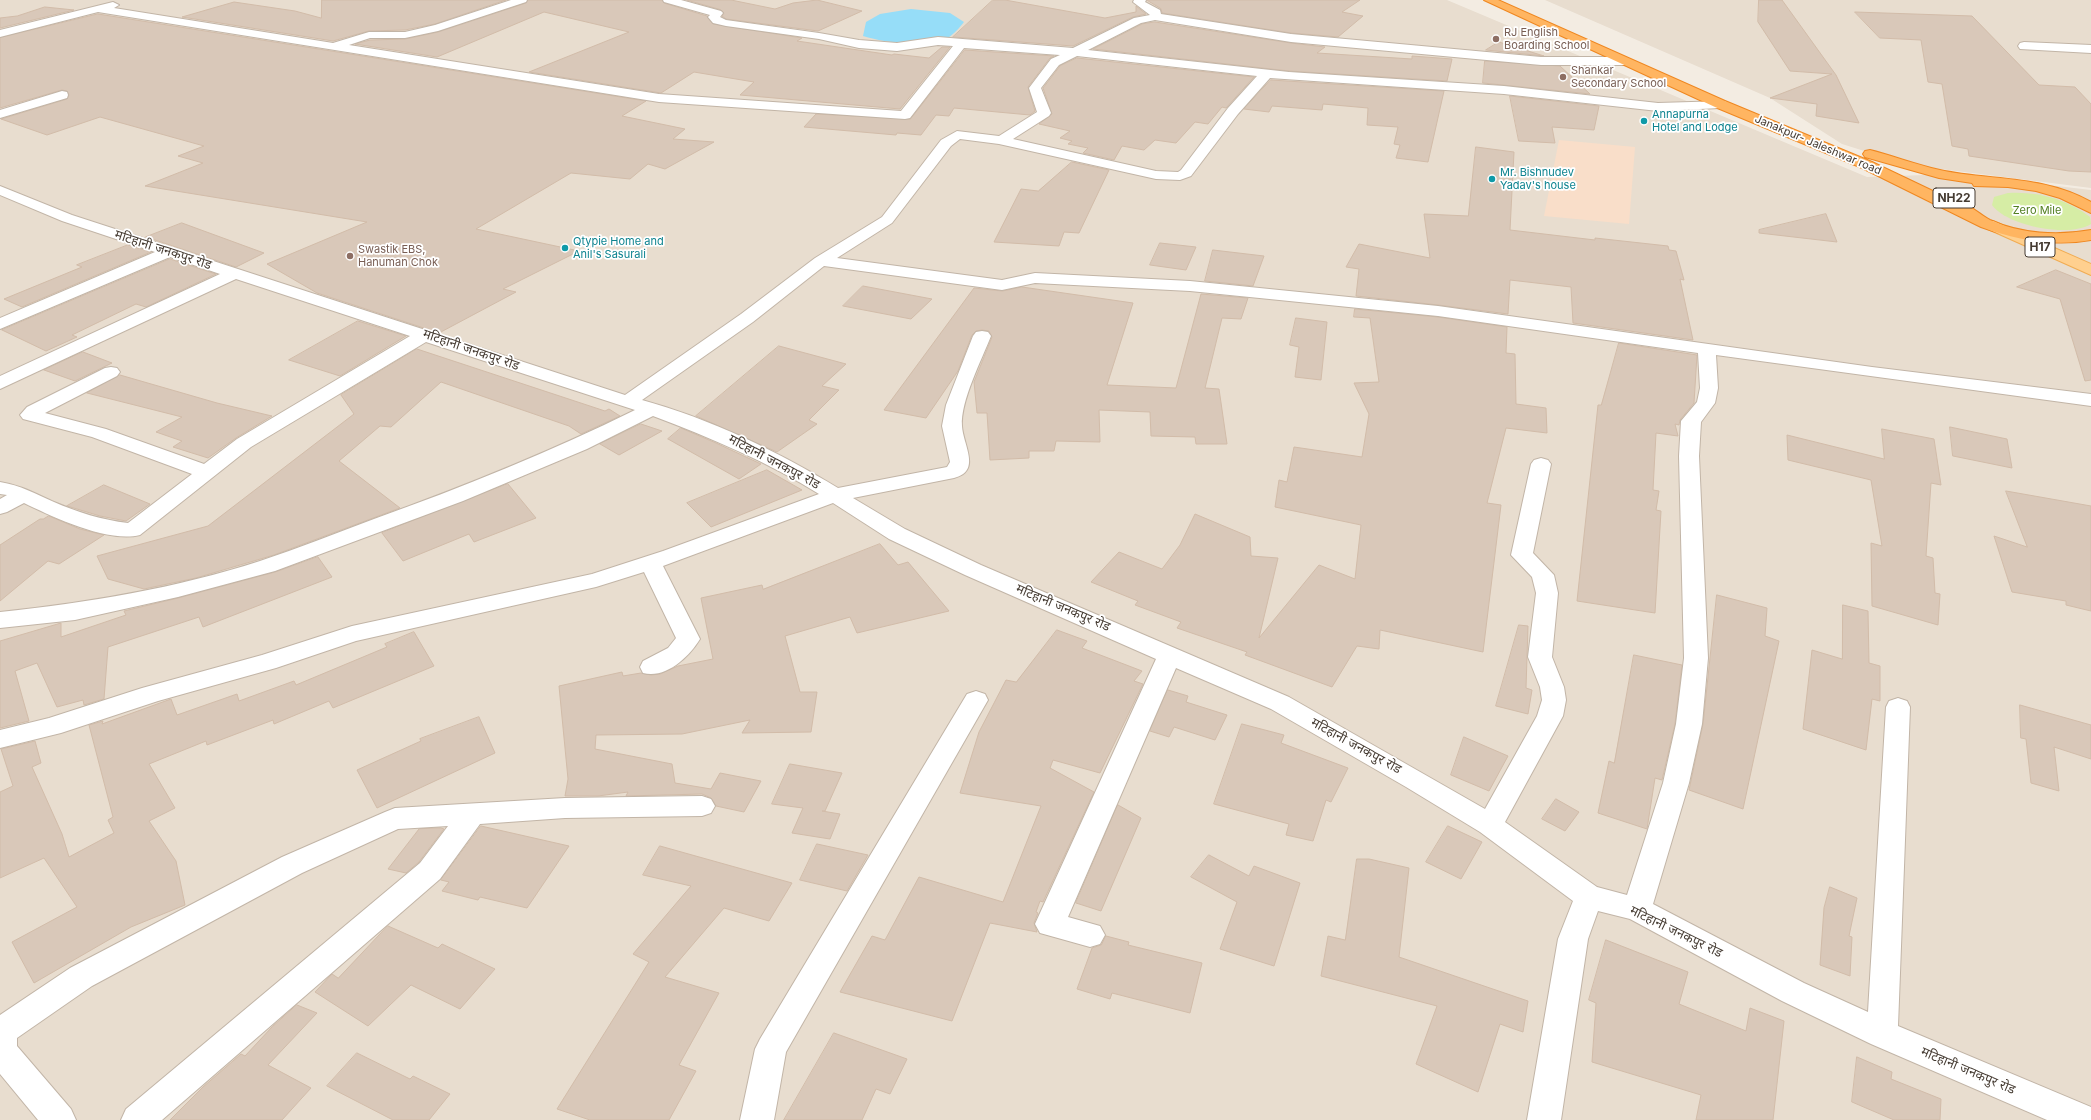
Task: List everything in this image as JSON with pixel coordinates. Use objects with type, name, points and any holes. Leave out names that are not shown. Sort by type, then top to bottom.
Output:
[{"type":"highway","name":"Janakpur- Jaleshwar road","points":[[1488,0],[1720,104],[1867,165],[1971,215]]},
{"type":"highway","points":[[1517,0],[1696,80]]},
{"type":"highway","name":"Janakpur- Jaleshwar road","points":[[1744,101],[1851,147],[1911,167],[1939,174],[1994,182]]},
{"type":"highway","name":"NH22","points":[[2091,195],[2027,185],[1994,182],[1969,184],[1955,192],[1954,199],[1956,203],[1971,215],[1989,224],[2016,232],[2044,238],[2070,238],[2091,235]]},
{"type":"highway","name":"NH22","points":[[2027,185],[2069,197],[2091,208]]},
{"type":"main road","name":"H17","points":[[1989,224],[2091,270]]},
{"type":"street","points":[[0,34],[99,9],[127,0]]},
{"type":"street","points":[[330,48],[369,35],[405,35],[438,28],[522,0]]},
{"type":"street","points":[[668,0],[716,12],[714,17],[717,21],[819,36],[859,44],[897,47],[938,41],[1075,52],[1266,74],[1504,90],[1658,107],[1720,104]]},
{"type":"street","points":[[1136,1],[1156,12],[1154,16]]},
{"type":"street","points":[[99,9],[330,48],[659,98],[905,115],[961,44]]},
{"type":"street","points":[[627,402],[747,318],[821,261],[887,220],[946,143],[957,135],[1002,140],[1044,113],[1034,88],[1055,62],[1138,20],[1154,16],[1197,21],[1253,33],[1291,38],[1541,60],[1624,61]]},
{"type":"street","points":[[2024,46],[2091,49]]},
{"type":"street","points":[[957,135],[1000,140],[1156,175],[1180,176],[1186,173],[1233,111],[1266,74]]},
{"type":"street","points":[[0,114],[62,95]]},
{"type":"street","name":"मटिहानी जनकपुर रोड","points":[[0,190],[67,218],[652,409],[719,434],[793,469],[897,534],[973,570],[1280,703],[1415,780],[1490,825],[1589,896],[1637,909],[1793,992],[1882,1034],[2084,1120]]},
{"type":"street","points":[[0,324],[169,252]]},
{"type":"street","points":[[821,261],[1002,285],[1035,278],[1190,286],[1438,311],[1707,349],[2091,400]]},
{"type":"street","points":[[0,383],[235,273]]},
{"type":"street","points":[[0,488],[12,490],[48,507],[104,527],[132,530],[244,443],[425,335]]},
{"type":"street","points":[[0,740],[52,727],[151,694],[268,662],[352,634],[573,586],[650,563],[836,496],[954,472],[959,467],[960,462],[952,426],[955,405],[982,336]]},
{"type":"street","points":[[1637,909],[1676,782],[1689,724],[1696,658],[1688,456],[1691,421],[1706,402],[1709,388],[1707,349]]},
{"type":"street","points":[[111,372],[34,411],[30,415],[99,433],[206,472]]},
{"type":"street","points":[[0,620],[75,612],[178,590],[266,566],[456,497],[572,448],[652,409]]},
{"type":"street","points":[[1490,825],[1550,716],[1554,700],[1552,687],[1540,657],[1547,593],[1543,575],[1522,555],[1541,464]]},
{"type":"street","points":[[0,508],[23,495]]},
{"type":"street","points":[[650,563],[688,639],[676,654],[652,667]]},
{"type":"street","points":[[1090,935],[1050,924],[1170,655]]},
{"type":"street","points":[[757,1120],[771,1049],[976,700]]},
{"type":"street","points":[[1882,1034],[1898,707]]},
{"type":"street","points":[[59,1120],[1,1051],[2,1031],[81,977],[292,865],[395,819],[565,808],[702,806]]},
{"type":"street","points":[[138,1120],[430,872],[472,814]]},
{"type":"street","points":[[1544,1120],[1552,1062],[1573,939],[1589,896]]},
{"type":"shaded area","points":[[0,0],[1447,0],[1867,177],[1955,174],[2091,190],[2091,1120],[0,1120]]},
{"type":"shaded area","points":[[1545,0],[2091,0],[2091,188],[1909,165],[1842,144],[1770,98]]},
{"type":"shaded area","points":[[1559,140],[1635,147],[1629,224],[1544,216]]},
{"type":"green space","name":"Zero Mile","points":[[2008,193],[2030,193],[2062,201],[2072,205],[2090,217],[2091,224],[2081,228],[2054,230],[2024,224],[2011,219],[1992,205],[1994,197]]},
{"type":"water","points":[[911,9],[950,13],[964,22],[949,37],[929,42],[906,43],[883,41],[863,36],[866,22],[880,14]]},
{"type":"building","points":[[322,0],[506,0],[435,24],[405,30],[369,31],[333,41],[182,17],[234,2],[295,11],[321,18]]},
{"type":"building","points":[[528,0],[662,0],[664,3],[707,16],[713,24],[802,38],[797,41],[892,55],[929,58],[942,47],[950,47],[900,109],[740,95],[754,82],[694,72],[661,93],[529,72],[629,32],[544,12],[437,57],[355,44],[370,40],[405,39],[438,32],[526,3]]},
{"type":"building","points":[[687,0],[731,0],[775,9],[793,3],[817,0],[862,11],[818,31],[726,19],[722,16],[724,13],[721,10]]},
{"type":"building","points":[[993,0],[1005,0],[1105,18],[1136,12],[1136,6],[1146,14],[1133,17],[1073,46],[953,37]]},
{"type":"building","points":[[1147,0],[1360,0],[1342,12],[1363,16],[1338,37],[1291,33],[1162,13],[1161,9]]},
{"type":"building","points":[[1759,0],[1782,0],[1836,75],[1859,123],[1816,116],[1817,104],[1770,98],[1832,74],[1790,71],[1758,22]]},
{"type":"building","points":[[45,7],[74,10],[0,28],[0,18],[17,16]]},
{"type":"building","points":[[1855,12],[1972,16],[2039,85],[2075,87],[2091,104],[2091,172],[2069,171],[1969,156],[1968,149],[1952,146],[1942,84],[1928,82],[1921,40],[1880,38]]},
{"type":"building","points":[[98,14],[646,101],[622,116],[685,129],[673,139],[714,142],[665,169],[648,164],[630,179],[571,173],[476,229],[579,251],[503,289],[516,292],[439,333],[317,293],[267,264],[367,222],[145,186],[203,163],[178,156],[204,146],[100,117],[47,135],[1,119],[67,99],[69,95],[67,91],[62,90],[0,108],[0,38]]},
{"type":"building","points":[[1155,22],[1325,47],[1317,53],[1412,59],[1412,56],[1452,59],[1447,81],[1289,71],[1093,49],[1142,24]]},
{"type":"building","points":[[1499,42],[1544,56],[1486,50]]},
{"type":"building","points":[[965,50],[1054,56],[1050,58],[1028,87],[1035,111],[1030,115],[954,108],[949,116],[936,115],[921,135],[897,133],[896,135],[804,127],[816,114],[910,119]]},
{"type":"building","points":[[1077,58],[1254,77],[1226,108],[1222,107],[1208,124],[1195,122],[1176,143],[1155,140],[1144,150],[1122,146],[1114,160],[1083,153],[1088,148],[1068,144],[1072,141],[1060,138],[1070,131],[1039,124],[1052,114],[1043,88],[1060,66]]},
{"type":"building","points":[[1485,61],[1560,66],[1590,94],[1483,83]]},
{"type":"building","points":[[1271,80],[1444,91],[1428,162],[1396,158],[1400,145],[1394,144],[1398,127],[1367,125],[1368,108],[1323,104],[1322,110],[1272,106],[1269,112],[1244,109]]},
{"type":"building","points":[[1510,96],[1599,106],[1594,130],[1552,127],[1555,143],[1519,141]]},
{"type":"building","points":[[1476,147],[1514,152],[1510,230],[1595,240],[1595,238],[1668,246],[1669,250],[1676,251],[1684,280],[1680,279],[1693,340],[1573,323],[1571,287],[1510,280],[1508,314],[1356,296],[1359,269],[1346,267],[1359,244],[1430,258],[1424,214],[1468,216]]},
{"type":"building","points":[[1072,162],[1109,170],[1079,233],[1064,232],[1059,246],[994,242],[1021,189],[1038,191]]},
{"type":"building","points":[[1826,214],[1837,242],[1759,233],[1759,230]]},
{"type":"building","points":[[182,223],[264,253],[236,267],[146,237]]},
{"type":"building","points":[[1160,243],[1196,247],[1186,270],[1150,265]]},
{"type":"building","points":[[128,245],[151,252],[22,307],[4,299],[82,267],[77,265]]},
{"type":"building","points":[[1213,250],[1264,256],[1253,286],[1205,281]]},
{"type":"building","points":[[170,259],[216,274],[146,307],[136,304],[72,335],[77,337],[46,351],[2,330]]},
{"type":"building","points":[[2056,270],[2091,284],[2091,380],[2085,381],[2060,299],[2017,287]]},
{"type":"building","points":[[863,286],[932,299],[911,319],[843,306]]},
{"type":"building","points":[[1022,287],[1133,303],[1107,385],[1176,388],[1201,294],[1248,298],[1241,319],[1222,318],[1205,388],[1219,389],[1227,444],[1196,444],[1195,437],[1151,436],[1150,412],[1099,410],[1100,442],[1056,441],[1054,451],[1029,451],[1029,458],[990,460],[987,413],[977,413],[974,382],[992,337],[989,331],[982,330],[976,331],[972,335],[958,371],[926,418],[884,410],[974,288],[1002,291]]},
{"type":"building","points":[[1355,309],[1438,317],[1507,327],[1506,353],[1515,354],[1516,404],[1546,408],[1547,433],[1506,428],[1487,503],[1501,505],[1483,652],[1380,630],[1379,649],[1357,646],[1332,687],[1245,655],[1247,652],[1177,628],[1181,622],[1135,605],[1138,601],[1091,582],[1119,552],[1162,569],[1180,545],[1195,514],[1250,537],[1251,556],[1278,558],[1259,638],[1319,565],[1355,579],[1361,525],[1275,507],[1279,480],[1287,482],[1294,447],[1362,457],[1369,414],[1354,383],[1379,382],[1370,318],[1354,317]]},
{"type":"building","points":[[1296,318],[1327,322],[1321,380],[1295,377],[1299,347],[1290,345]]},
{"type":"building","points":[[358,321],[406,336],[340,376],[289,360]]},
{"type":"building","points":[[1619,343],[1697,355],[1694,403],[1680,420],[1679,425],[1675,424],[1678,436],[1656,433],[1653,490],[1659,491],[1656,510],[1661,511],[1655,613],[1577,601],[1598,405],[1601,405]]},
{"type":"building","points":[[779,346],[846,364],[822,386],[839,390],[809,420],[817,424],[777,452],[696,416]]},
{"type":"building","points":[[417,349],[605,411],[609,409],[620,416],[581,434],[569,426],[441,382],[391,427],[380,426],[339,461],[400,508],[274,555],[196,578],[144,589],[108,579],[97,556],[208,526],[354,414],[341,395]]},
{"type":"building","points":[[83,352],[112,363],[75,381],[44,370]]},
{"type":"building","points":[[120,375],[217,403],[272,416],[236,438],[208,458],[173,447],[182,441],[156,432],[182,417],[87,393]]},
{"type":"building","points":[[641,424],[662,431],[619,455],[600,444]]},
{"type":"building","points":[[1950,427],[2007,439],[2012,468],[1953,456]]},
{"type":"building","points":[[681,428],[761,464],[739,479],[668,439]]},
{"type":"building","points":[[1882,429],[1934,439],[1941,485],[1931,483],[1926,556],[1933,558],[1935,593],[1940,594],[1938,625],[1872,606],[1871,543],[1882,546],[1871,480],[1788,460],[1787,435],[1884,459]]},
{"type":"building","points":[[767,470],[802,490],[711,527],[687,503]]},
{"type":"building","points":[[508,484],[536,518],[474,542],[469,534],[403,561],[382,533]]},
{"type":"building","points":[[104,485],[150,504],[126,521],[100,516],[67,506]]},
{"type":"building","points":[[2006,491],[2091,506],[2091,611],[2066,605],[2066,601],[2012,592],[1994,536],[2027,547]]},
{"type":"building","points":[[49,516],[80,529],[104,535],[59,564],[48,561],[0,601],[0,545],[40,519]]},
{"type":"building","points":[[880,544],[898,565],[908,562],[949,611],[857,633],[850,617],[785,636],[800,692],[817,692],[811,732],[742,733],[750,720],[682,734],[596,735],[595,749],[672,764],[675,783],[711,789],[720,773],[761,781],[744,812],[716,806],[711,798],[702,794],[626,796],[628,792],[598,796],[565,796],[568,779],[559,686],[622,672],[623,676],[641,673],[651,675],[660,674],[678,666],[713,659],[701,598],[762,585],[763,589]]},
{"type":"building","points":[[318,557],[332,577],[203,627],[199,617],[108,647],[104,699],[84,705],[83,700],[57,707],[37,663],[15,671],[29,721],[0,728],[0,641],[61,623],[61,637],[126,615],[124,611],[275,572]]},
{"type":"building","points":[[1717,595],[1767,608],[1765,636],[1779,641],[1743,809],[1689,790],[1703,724]]},
{"type":"building","points":[[1843,605],[1868,611],[1869,663],[1880,666],[1880,701],[1872,699],[1866,750],[1803,729],[1812,650],[1842,659]]},
{"type":"building","points":[[1519,625],[1528,626],[1526,688],[1532,690],[1528,714],[1496,706]]},
{"type":"building","points":[[1057,630],[1087,641],[1082,648],[1142,671],[1134,681],[1143,684],[1100,773],[1053,760],[1050,768],[1094,792],[1043,902],[1040,901],[1036,912],[1038,913],[1034,923],[1037,932],[990,923],[952,1021],[840,992],[872,936],[885,940],[919,877],[1003,902],[1041,806],[960,793],[979,732],[1006,680],[1016,682]]},
{"type":"building","points":[[414,632],[434,666],[333,708],[329,701],[274,724],[273,720],[207,745],[206,741],[149,764],[175,808],[149,821],[176,861],[185,905],[131,927],[34,983],[12,942],[77,907],[44,858],[0,878],[0,792],[13,786],[1,749],[35,741],[41,763],[32,767],[62,834],[69,857],[114,833],[108,820],[113,817],[89,725],[103,721],[102,724],[171,699],[177,715],[237,694],[239,701],[294,681],[296,685],[387,647],[385,644]]},
{"type":"building","points":[[1634,655],[1682,665],[1675,724],[1662,780],[1655,778],[1647,829],[1598,813],[1609,761],[1614,763]]},
{"type":"building","points":[[1168,690],[1188,696],[1186,702],[1227,715],[1215,740],[1174,727],[1169,737],[1150,731]]},
{"type":"building","points":[[2020,705],[2091,725],[2091,759],[2054,747],[2059,791],[2031,783],[2026,739],[2021,738]]},
{"type":"building","points":[[479,717],[495,753],[377,808],[357,770],[421,741],[420,739]]},
{"type":"building","points":[[1242,724],[1284,735],[1281,743],[1348,768],[1331,802],[1326,800],[1313,841],[1286,835],[1289,824],[1214,804]]},
{"type":"building","points":[[1464,737],[1508,756],[1489,791],[1451,775]]},
{"type":"building","points":[[790,764],[842,773],[825,811],[822,811],[840,814],[830,839],[792,833],[803,808],[772,804]]},
{"type":"building","points":[[1556,799],[1579,812],[1565,831],[1542,819]]},
{"type":"building","points":[[1118,805],[1141,818],[1101,911],[1076,903]]},
{"type":"building","points":[[481,826],[569,846],[527,908],[480,897],[478,900],[442,891],[449,882],[441,880]]},
{"type":"building","points":[[1448,826],[1482,842],[1461,879],[1426,862]]},
{"type":"building","points":[[419,829],[444,829],[419,862],[406,873],[388,869]]},
{"type":"building","points":[[817,844],[868,855],[847,891],[800,880]]},
{"type":"building","points":[[660,846],[792,883],[769,921],[724,908],[665,977],[719,993],[679,1065],[696,1071],[669,1120],[590,1120],[557,1109],[649,962],[633,954],[691,886],[643,875]]},
{"type":"building","points":[[1209,855],[1249,876],[1254,866],[1300,883],[1274,966],[1220,949],[1237,902],[1191,877]]},
{"type":"building","points":[[1357,859],[1369,859],[1409,868],[1399,957],[1528,1001],[1523,1032],[1500,1024],[1478,1092],[1416,1064],[1437,1006],[1321,976],[1328,936],[1345,940]]},
{"type":"building","points":[[1830,887],[1857,898],[1849,936],[1852,937],[1850,976],[1820,965],[1824,908]]},
{"type":"building","points":[[388,926],[438,948],[442,944],[495,969],[460,1009],[411,985],[368,1026],[315,992],[332,974],[338,978]]},
{"type":"building","points":[[1106,936],[1129,942],[1128,945],[1202,963],[1190,1013],[1112,993],[1110,999],[1077,989],[1092,948],[1101,945]]},
{"type":"building","points":[[1606,940],[1688,972],[1679,1004],[1746,1031],[1750,1008],[1784,1021],[1773,1120],[1696,1120],[1701,1095],[1592,1062],[1596,1003],[1589,1000]]},
{"type":"building","points":[[297,1005],[317,1013],[268,1065],[311,1088],[282,1120],[170,1120],[203,1087],[241,1054],[245,1056],[272,1027]]},
{"type":"building","points":[[834,1033],[907,1059],[890,1094],[876,1089],[862,1120],[784,1120]]},
{"type":"building","points":[[357,1053],[410,1079],[413,1076],[450,1094],[429,1120],[393,1120],[327,1086]]},
{"type":"building","points":[[1857,1057],[1892,1072],[1891,1079],[1941,1099],[1940,1120],[1894,1120],[1852,1102]]},
{"type":"place","name":"RJ English Boarding School","points":[[1496,39]]},
{"type":"place","name":"Shankar Secondary School","points":[[1563,77]]},
{"type":"place","name":"Annapurna Hotel and Lodge","points":[[1644,121]]},
{"type":"place","name":"Mr. Bishnudev Yadav's house","points":[[1492,179]]},
{"type":"place","name":"Qtypie Home and Anil's Sasurali","points":[[565,248]]},
{"type":"place","name":"Swastik EBS, Hanuman Chok","points":[[350,256]]}]
